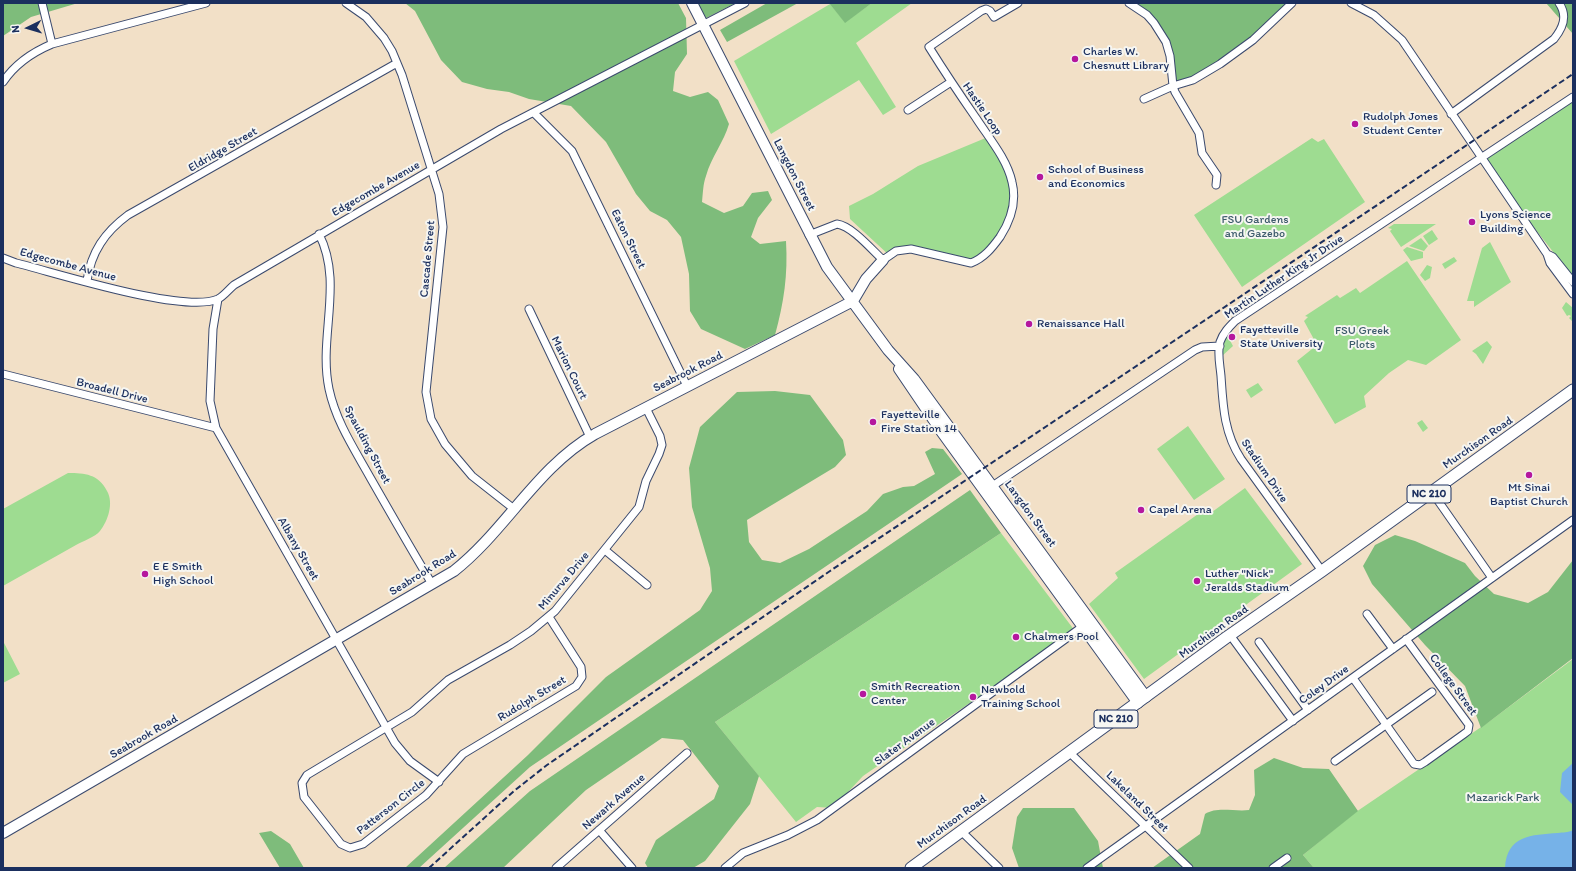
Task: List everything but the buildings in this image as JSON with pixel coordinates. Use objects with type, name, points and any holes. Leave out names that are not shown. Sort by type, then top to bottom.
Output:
[{"type":"main road","name":"Murchison Road","points":[[910,868],[1070,753],[1230,635],[1322,571],[1573,390]]},
{"type":"street","points":[[42,3],[52,44]]},
{"type":"street","points":[[3,82],[24,60],[52,44],[206,3]]},
{"type":"street","name":"Cascade Street","points":[[346,3],[366,17],[376,27],[397,63],[432,169],[440,199],[443,227],[426,392],[427,406],[435,428],[445,444],[472,476],[514,509]]},
{"type":"street","name":"Langdon Street","points":[[692,3],[809,235],[827,267],[888,350],[914,379],[1082,627],[1142,700]]},
{"type":"street","name":"Edgecombe Avenue","points":[[3,258],[87,281],[166,300],[185,302],[218,299],[234,285],[501,129],[745,3]]},
{"type":"street","name":"Hastie Loop","points":[[883,260],[896,252],[911,249],[971,264],[980,260],[1005,229],[1014,202],[1010,174],[996,148],[929,47],[981,11],[986,9],[990,11],[994,17],[1018,3]]},
{"type":"street","points":[[1129,3],[1147,15],[1154,22],[1166,42],[1170,56],[1173,86],[1178,99],[1199,133],[1202,153],[1217,174],[1216,184]]},
{"type":"street","points":[[1144,99],[1173,86],[1192,80],[1220,64],[1253,40],[1292,3]]},
{"type":"street","points":[[1352,3],[1374,15],[1402,40],[1547,254],[1550,263],[1573,294]]},
{"type":"street","points":[[1451,114],[1554,39],[1563,27],[1564,20],[1560,3]]},
{"type":"street","name":"Eldridge Street","points":[[87,281],[91,262],[99,245],[112,228],[128,215],[397,63]]},
{"type":"street","points":[[908,110],[951,82]]},
{"type":"street","name":"Martin Luther King Jr Drive","points":[[1220,346],[1223,336],[1235,321],[1573,97]]},
{"type":"street","name":"Eaton Street","points":[[534,113],[572,151],[687,386]]},
{"type":"street","points":[[809,235],[837,224],[842,224],[850,229],[883,260],[866,279],[853,302]]},
{"type":"street","name":"Spaulding Street","points":[[319,234],[327,252],[331,280],[326,355],[327,374],[332,401],[344,432],[432,584]]},
{"type":"street","points":[[1547,254],[1553,257],[1573,282]]},
{"type":"street","name":"Albany Street","points":[[218,299],[213,329],[210,401],[216,428],[386,729],[410,761],[439,782]]},
{"type":"street","name":"Seabrook Road","points":[[3,833],[432,584],[469,559],[552,466],[590,437],[853,302]]},
{"type":"street","name":"Marion Court","points":[[528,309],[590,437]]},
{"type":"street","points":[[989,488],[1194,351],[1202,348],[1220,346]]},
{"type":"street","name":"Stadium Drive","points":[[1220,346],[1224,418],[1232,443],[1241,459],[1322,571]]},
{"type":"street","name":"Broadell Drive","points":[[3,374],[216,428]]},
{"type":"street","name":"Minurva Drive","points":[[386,729],[423,704],[448,680],[510,645],[549,617],[605,550],[638,507],[646,481],[661,450],[660,436],[646,408]]},
{"type":"street","name":"Langdon Street","points":[[989,488],[1091,621],[1142,700]]},
{"type":"street","points":[[1432,492],[1492,578]]},
{"type":"street","name":"Coley Drive","points":[[1087,868],[1573,520]]},
{"type":"street","points":[[605,550],[647,585]]},
{"type":"street","points":[[1367,614],[1393,649]]},
{"type":"street","name":"Rudolph Street","points":[[439,782],[463,754],[576,686],[580,682],[582,678],[581,668],[549,617]]},
{"type":"street","name":"Slater Avenue","points":[[725,868],[743,852],[788,835],[817,820],[1091,621]]},
{"type":"street","points":[[1230,635],[1293,720]]},
{"type":"street","name":"College Street","points":[[1352,678],[1388,725],[1414,764],[1420,765],[1468,731],[1469,725],[1406,639]]},
{"type":"street","points":[[1259,642],[1308,710]]},
{"type":"street","points":[[1335,761],[1388,725],[1432,692]]},
{"type":"street","name":"Patterson Circle","points":[[386,729],[310,772],[304,779],[302,788],[304,797],[338,841],[350,848],[359,846],[426,795],[439,782]]},
{"type":"street","name":"Newark Avenue","points":[[556,868],[687,753]]},
{"type":"street","name":"Lakeland Street","points":[[1070,753],[1189,868]]},
{"type":"street","points":[[599,830],[632,868]]},
{"type":"street","points":[[961,831],[999,868]]},
{"type":"street","points":[[1273,868],[1287,858]]},
{"type":"green space","points":[[3,3],[78,3],[31,17],[3,36]]},
{"type":"green space","points":[[405,3],[678,3],[686,18],[687,54],[675,72],[673,91],[690,97],[708,92],[718,100],[729,124],[708,169],[704,182],[702,202],[724,213],[743,206],[752,193],[768,191],[772,200],[758,218],[751,237],[760,244],[786,241],[785,288],[775,335],[745,349],[701,329],[690,311],[689,274],[681,237],[667,220],[650,211],[636,194],[606,142],[571,106],[529,99],[509,92],[487,89],[462,82],[441,60],[415,11]]},
{"type":"green space","points":[[697,3],[736,3],[706,18]]},
{"type":"green space","points":[[767,3],[798,3],[727,42],[720,30]]},
{"type":"green space","points":[[829,3],[872,3],[845,23]]},
{"type":"green space","points":[[872,3],[912,3],[856,43],[896,107],[883,115],[859,80],[771,134],[734,61],[830,4],[845,22]]},
{"type":"green space","points":[[1128,3],[1292,3],[1220,64],[1173,86],[1170,56],[1149,17]]},
{"type":"green space","points":[[1546,3],[1573,3],[1573,34]]},
{"type":"green space","points":[[1573,99],[1573,277],[1520,210],[1485,158]]},
{"type":"green space","points":[[988,137],[1003,161],[1014,202],[994,244],[971,263],[911,249],[890,256],[850,219],[849,206],[873,194],[918,166]]},
{"type":"green space","name":"FSU Gardens and Gazebo","points":[[1312,138],[1318,142],[1324,139],[1365,202],[1242,287],[1194,215]]},
{"type":"green space","points":[[1394,224],[1436,224],[1401,247],[1390,231],[1392,229],[1388,228]]},
{"type":"green space","points":[[1432,230],[1438,239],[1429,245],[1423,236]]},
{"type":"green space","points":[[1421,238],[1428,246],[1424,251],[1409,246]]},
{"type":"green space","points":[[1490,242],[1511,282],[1474,307],[1474,301],[1467,301],[1482,248]]},
{"type":"green space","points":[[1407,247],[1423,252],[1423,258],[1411,261],[1403,250]]},
{"type":"green space","points":[[1454,257],[1457,261],[1445,269],[1442,264]]},
{"type":"green space","name":"FSU Greek Plots","points":[[1407,261],[1461,340],[1426,365],[1408,360],[1389,373],[1364,396],[1366,407],[1335,424],[1297,361],[1317,345],[1304,321],[1308,317],[1305,316],[1337,295],[1340,298],[1356,288],[1360,293]]},
{"type":"green space","points":[[1427,265],[1432,267],[1430,278],[1425,281],[1420,275]]},
{"type":"green space","points":[[1566,302],[1573,308],[1572,321],[1569,318],[1571,316],[1567,316],[1562,308]]},
{"type":"green space","points":[[1227,335],[1233,346],[1222,356],[1223,346]]},
{"type":"green space","points":[[1487,341],[1492,347],[1483,364],[1472,351]]},
{"type":"green space","points":[[1258,383],[1263,390],[1251,398],[1246,390]]},
{"type":"green space","points":[[775,391],[810,395],[843,440],[846,455],[835,467],[747,520],[749,542],[762,560],[780,563],[809,549],[867,511],[883,494],[903,487],[914,486],[935,474],[925,452],[932,448],[943,449],[962,474],[530,767],[419,868],[405,868],[528,755],[606,677],[700,610],[712,591],[710,568],[692,507],[689,468],[700,427],[737,392]]},
{"type":"green space","points":[[1422,420],[1428,428],[1423,432],[1417,423]]},
{"type":"green space","points":[[1188,426],[1225,479],[1194,500],[1157,449]]},
{"type":"green space","points":[[68,473],[80,473],[95,478],[100,481],[107,491],[110,506],[108,517],[103,527],[92,537],[3,586],[3,509]]},
{"type":"green space","name":"Luther \"Nick\" Jeralds Stadium","points":[[1245,488],[1302,564],[1144,679],[1089,604],[1118,578],[1115,573],[1208,507],[1212,512]]},
{"type":"green space","points":[[970,490],[1001,533],[715,722],[759,776],[750,804],[705,861],[693,868],[648,868],[645,863],[656,840],[714,799],[719,786],[683,740],[662,738],[586,790],[503,868],[444,868],[530,791]]},
{"type":"green space","points":[[1001,533],[1075,631],[863,776],[833,808],[817,807],[796,822],[715,722]]},
{"type":"green space","points":[[1395,535],[1415,541],[1465,563],[1475,576],[1494,594],[1528,603],[1548,592],[1573,560],[1573,658],[1481,728],[1465,686],[1425,645],[1372,584],[1363,566],[1375,545]]},
{"type":"green space","points":[[3,641],[20,674],[3,683]]},
{"type":"green space","name":"Mazarick Park","points":[[1573,659],[1573,868],[1314,868],[1303,855],[1353,814],[1490,721]]},
{"type":"green space","points":[[1274,758],[1303,768],[1329,769],[1358,811],[1303,855],[1314,868],[1152,868],[1200,834],[1205,814],[1215,810],[1249,810],[1255,795],[1254,770]]},
{"type":"green space","points":[[1023,808],[1074,808],[1098,841],[1103,868],[1019,868],[1012,848],[1017,817]]},
{"type":"green space","points":[[271,831],[290,844],[304,868],[280,868],[259,833]]},
{"type":"water","points":[[1573,763],[1573,805],[1560,792],[1562,773]]},
{"type":"water","points":[[1573,830],[1573,868],[1505,868],[1510,849],[1522,839],[1530,836]]},
{"type":"railway","points":[[429,868],[514,791],[547,765],[830,571],[1573,74]]},
{"type":"place","name":"Charles W. Chesnutt Library","points":[[1075,59]]},
{"type":"place","name":"Rudolph Jones Student Center","points":[[1355,124]]},
{"type":"place","name":"School of Business and Economics","points":[[1040,177]]},
{"type":"place","name":"Lyons Science Building","points":[[1472,222]]},
{"type":"place","name":"Renaissance Hall","points":[[1029,324]]},
{"type":"place","name":"Fayetteville State University","points":[[1232,337]]},
{"type":"place","name":"Fayetteville Fire Station 14","points":[[873,422]]},
{"type":"place","name":"Mt Sinai Baptist Church","points":[[1529,475]]},
{"type":"place","name":"Capel Arena","points":[[1141,510]]},
{"type":"place","name":"E E Smith High School","points":[[145,574]]},
{"type":"place","name":"Luther \"Nick\" Jeralds Stadium","points":[[1197,581]]},
{"type":"place","name":"Chalmers Pool","points":[[1016,637]]},
{"type":"place","name":"Smith Recreation Center","points":[[863,694]]},
{"type":"place","name":"Newbold Training School","points":[[973,697]]}]
